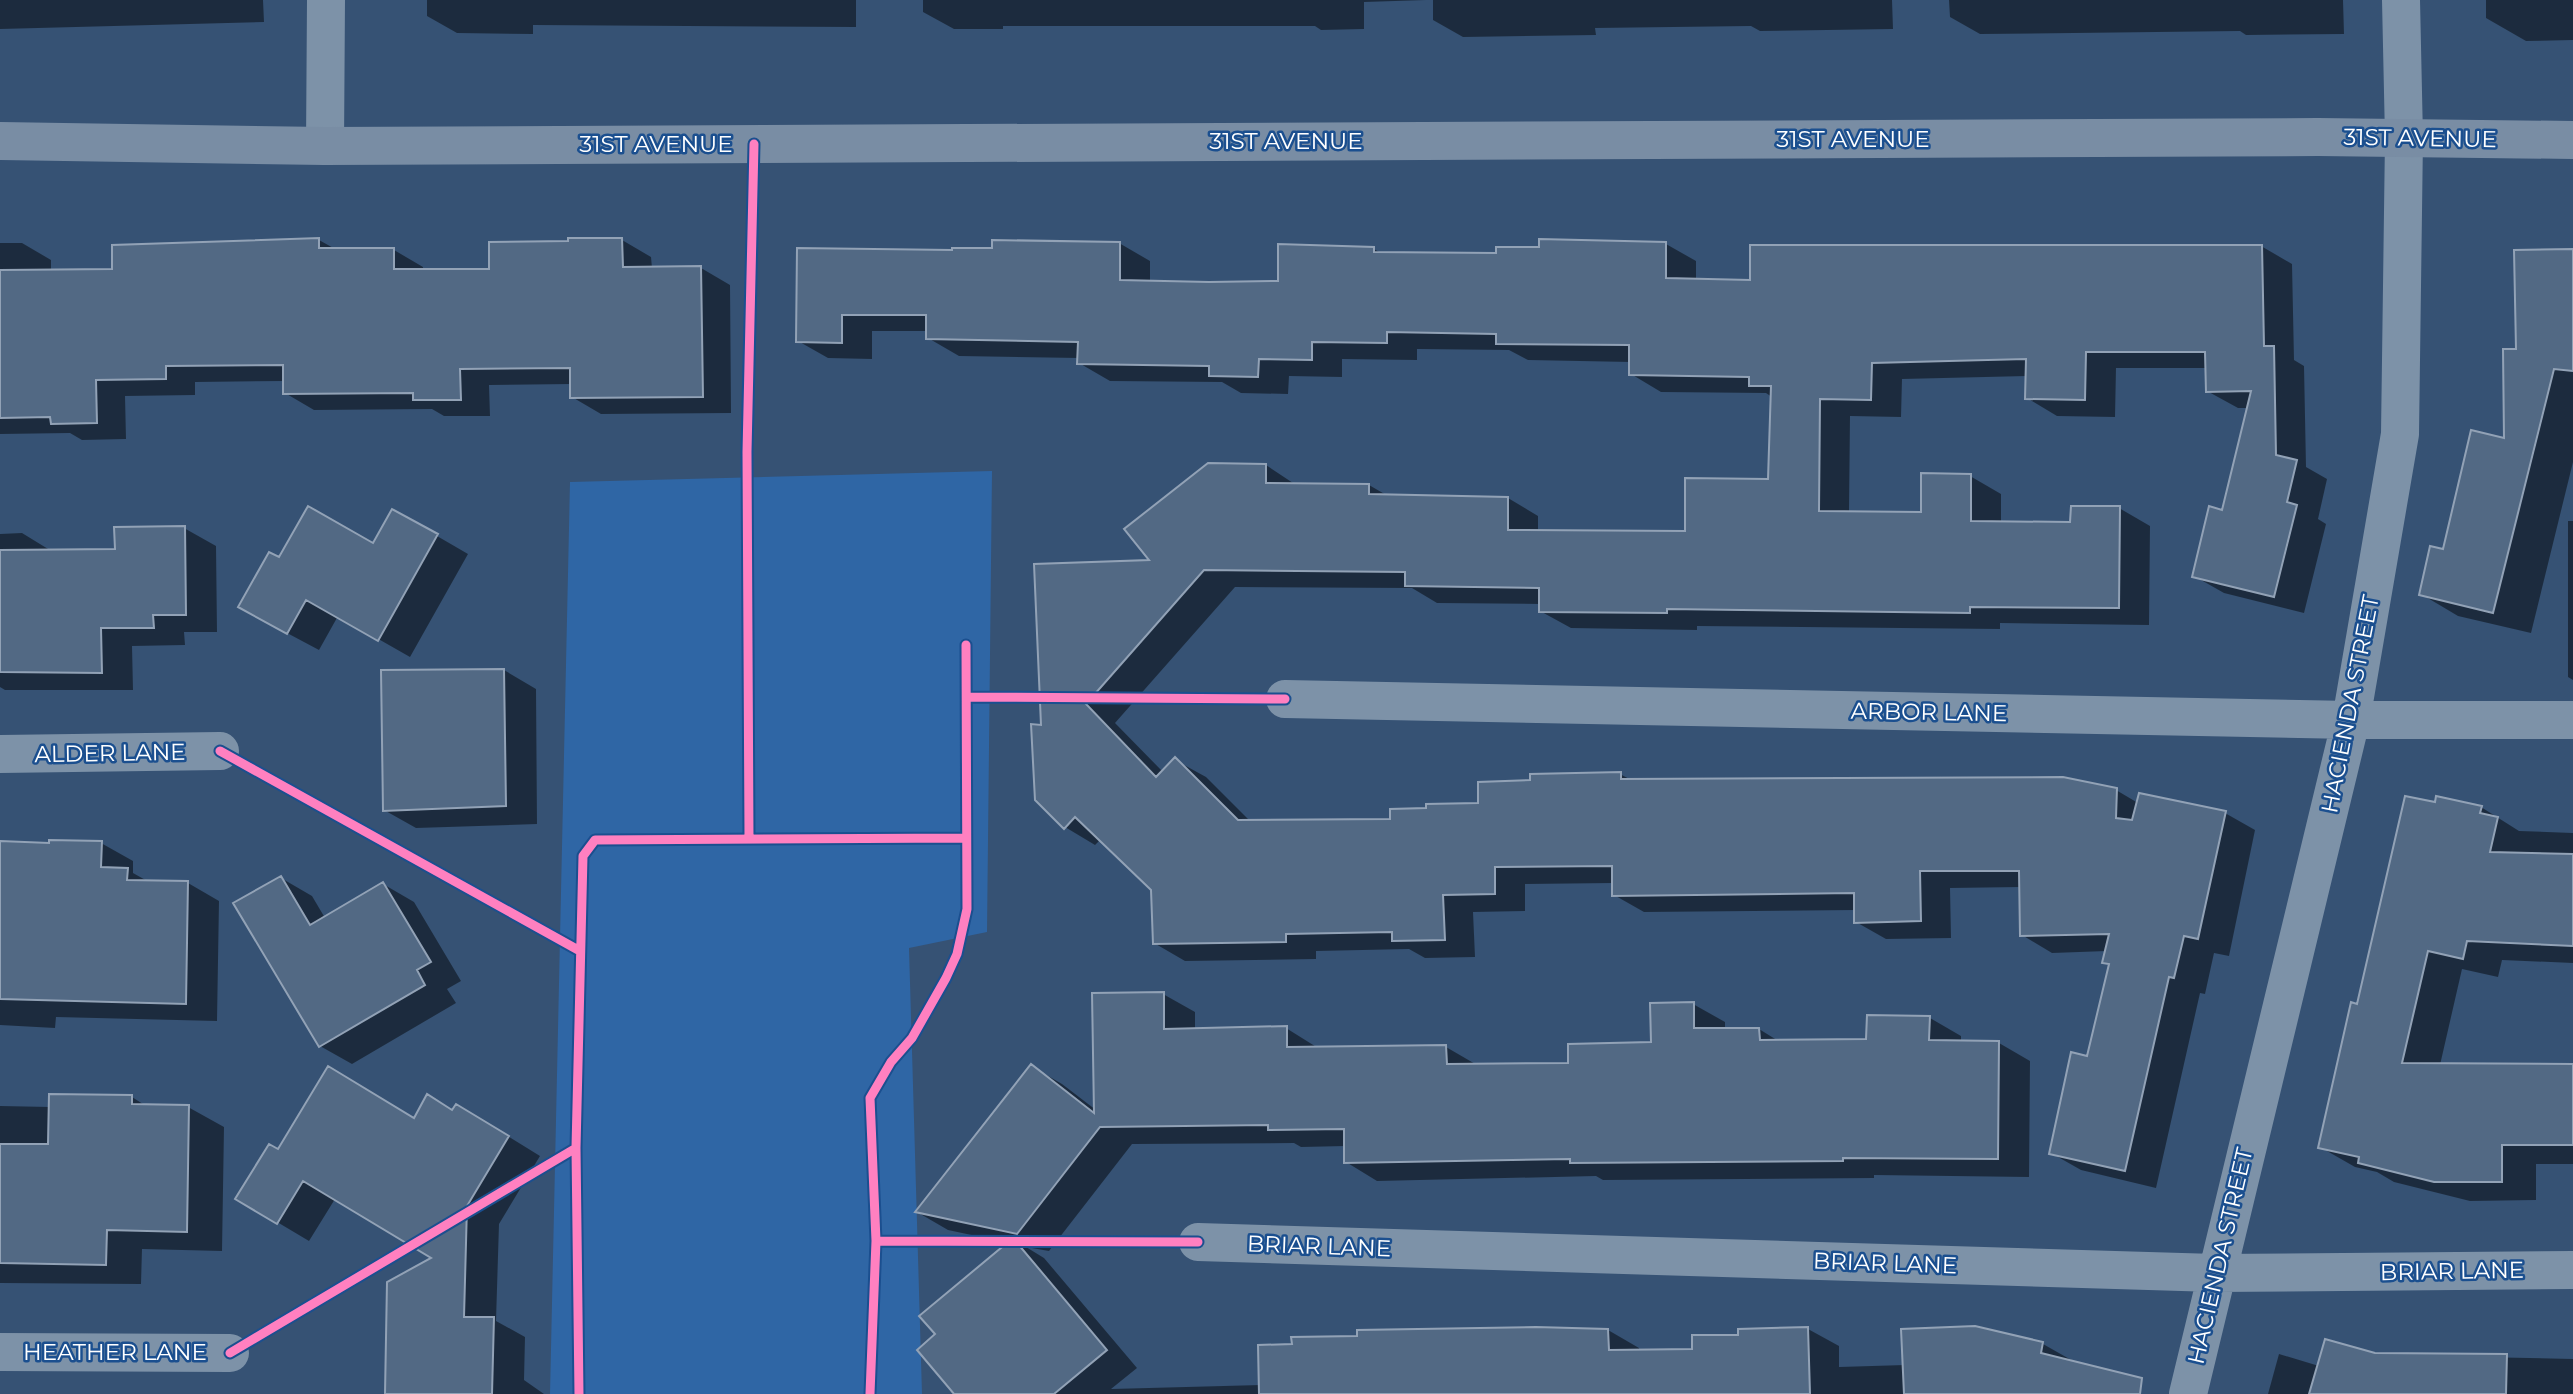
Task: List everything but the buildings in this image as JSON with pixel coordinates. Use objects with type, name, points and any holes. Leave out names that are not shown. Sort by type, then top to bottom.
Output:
[{"type":"street","points":[[325,146],[326,0]]},
{"type":"street","name":"HACIENDA STREET","points":[[2188,1394],[2215,1273],[2351,720],[2400,434],[2404,138],[2401,0]]},
{"type":"street","name":"31ST AVENUE","points":[[0,141],[325,146],[2404,138],[2573,140]]},
{"type":"street","name":"ARBOR LANE","points":[[1286,699],[2351,720],[2573,720]]},
{"type":"street","name":"ALDER LANE","points":[[0,754],[220,751]]},
{"type":"street","name":"BRIAR LANE","points":[[1198,1242],[2215,1273],[2573,1270]]},
{"type":"street","name":"HEATHER LANE","points":[[0,1352],[230,1353]]},
{"type":"shaded area","points":[[992,471],[987,932],[909,948],[922,1394],[550,1394],[570,482]]},
{"type":"cycle path","points":[[749,837],[747,452],[754,144]]},
{"type":"cycle path","points":[[876,1241],[870,1098],[891,1062],[912,1038],[946,978],[957,954],[967,909],[966,645]]},
{"type":"cycle path","points":[[968,697],[1285,699]]},
{"type":"cycle path","points":[[220,751],[580,951]]},
{"type":"cycle path","points":[[579,1394],[576,1148],[583,856],[595,840],[966,838]]},
{"type":"cycle path","points":[[230,1353],[576,1148]]},
{"type":"cycle path","points":[[870,1394],[876,1241],[1198,1242]]}]
